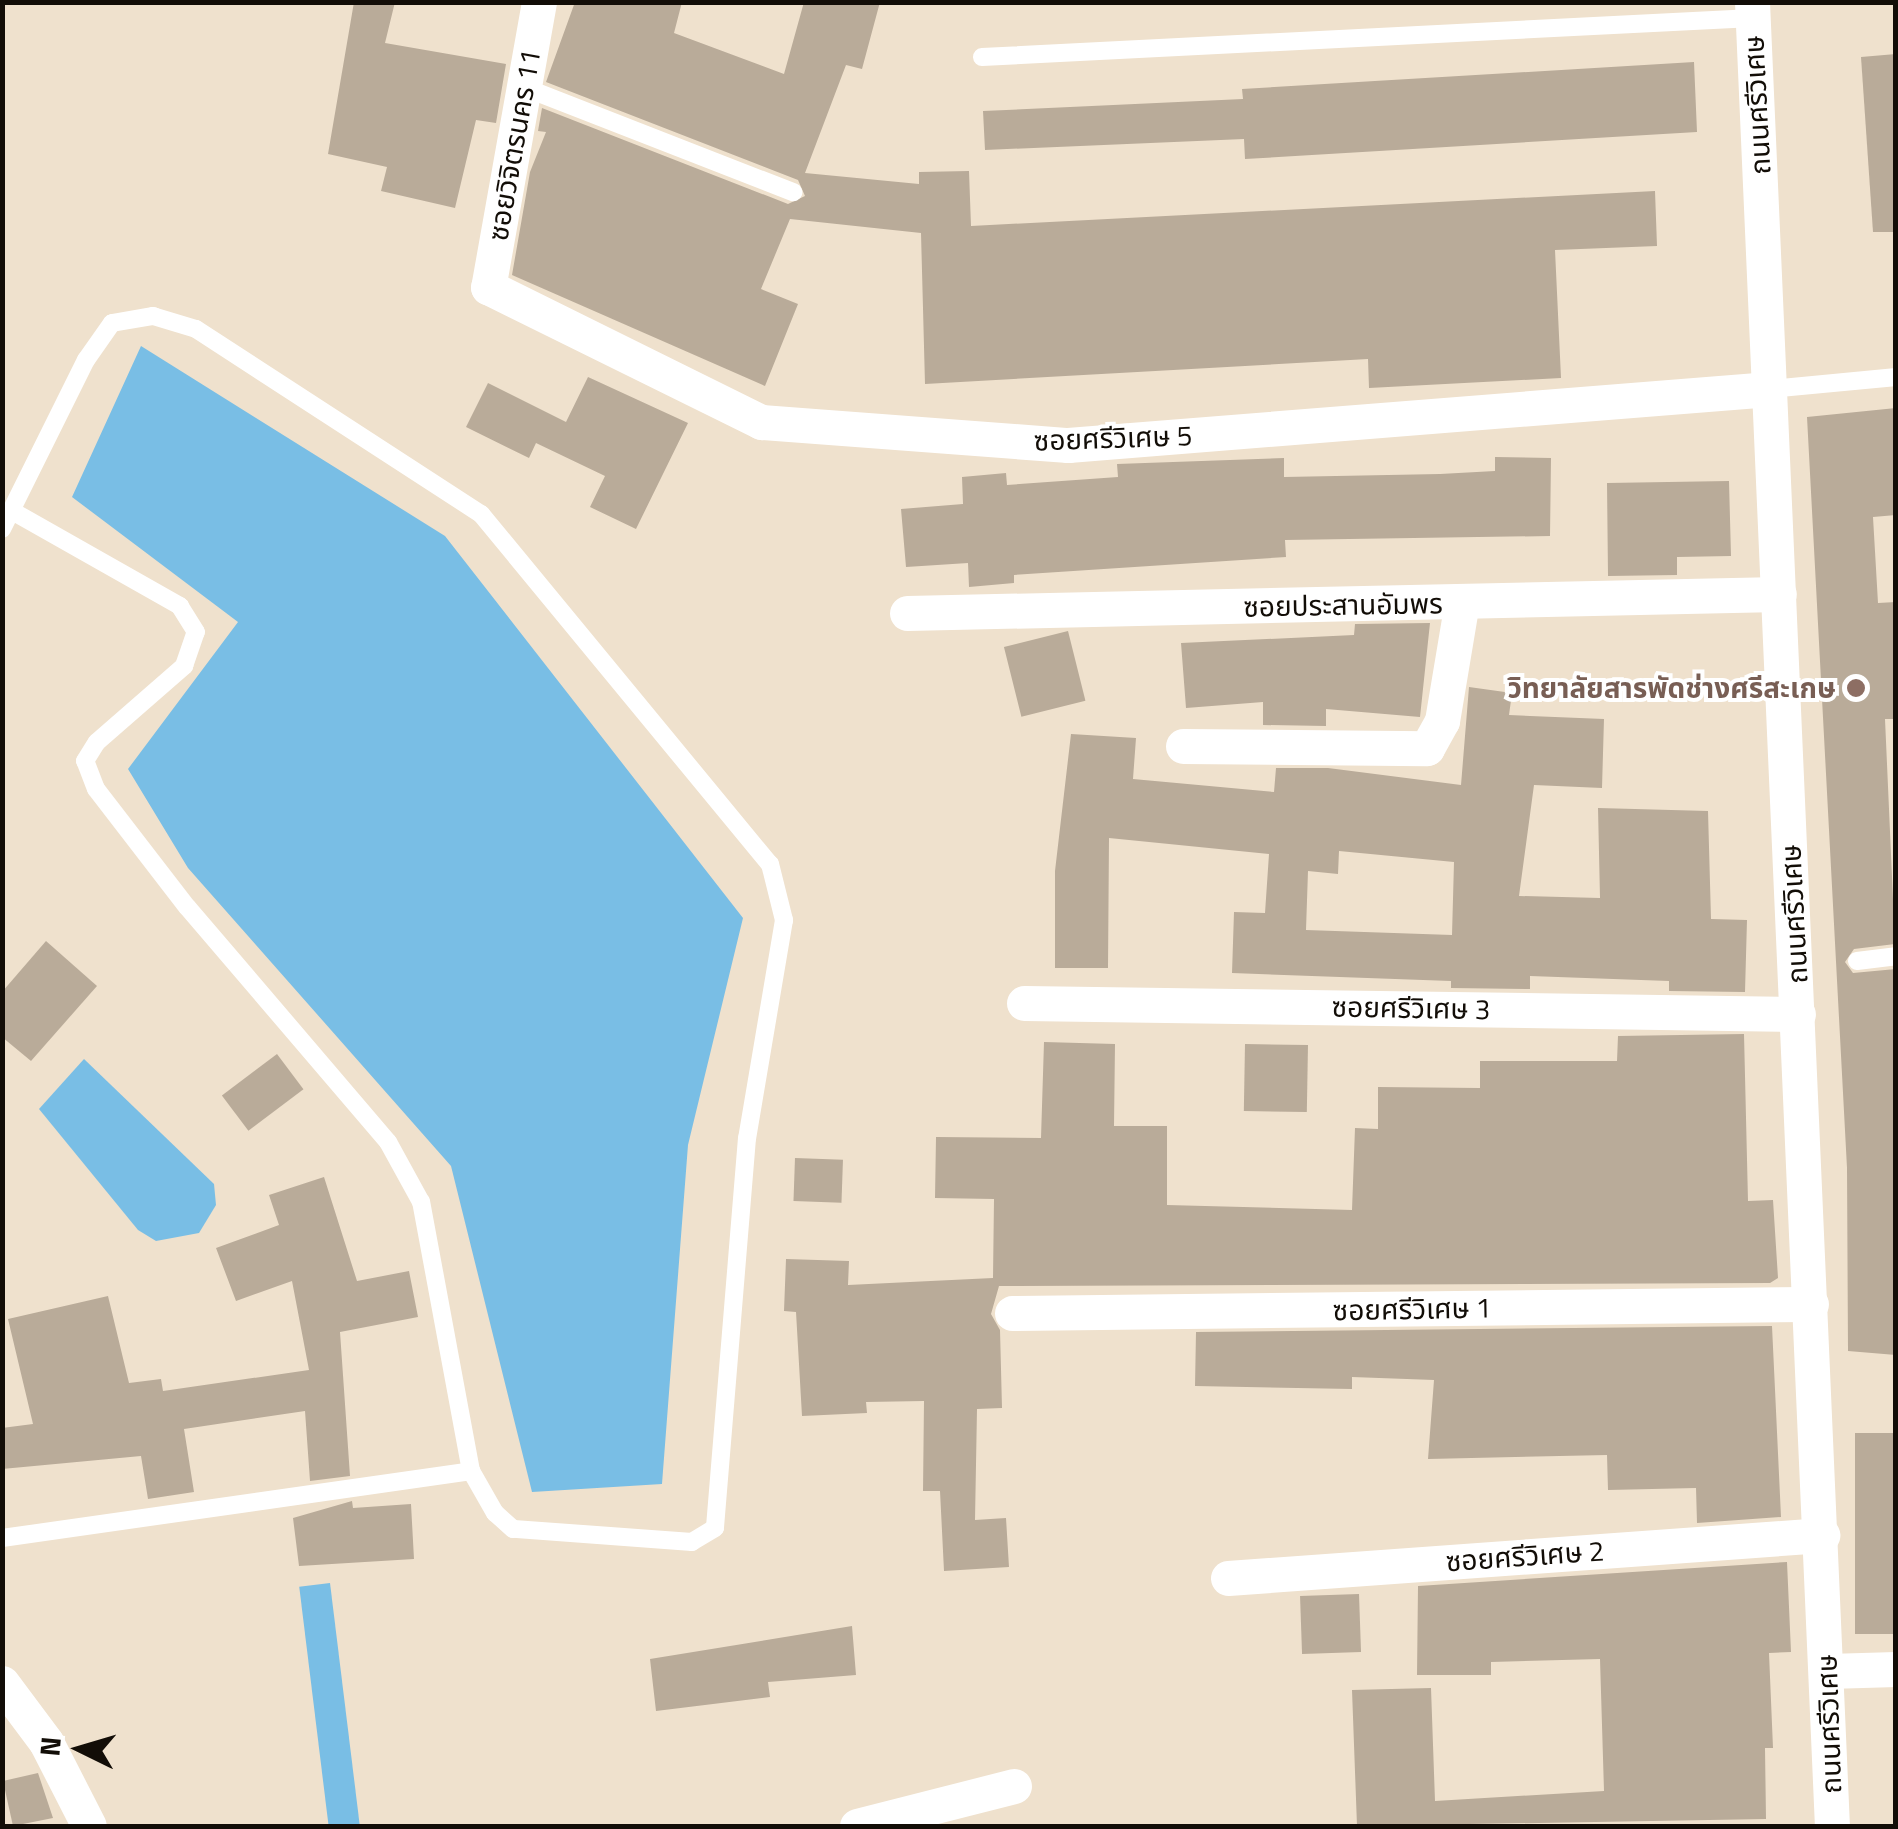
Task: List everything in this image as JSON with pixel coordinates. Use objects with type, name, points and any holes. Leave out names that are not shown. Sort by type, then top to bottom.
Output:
[{"type":"street","name":"ซอยวิจิตรนคร 11","points":[[488,287],[540,2]]},
{"type":"street","name":"ถนนศรีวิเศษ","points":[[1753,10],[1832,1826]]},
{"type":"street","name":"ซอยศรีวิเศษ 5","points":[[488,287],[760,422],[1068,445],[1770,389]]},
{"type":"street","name":"ซอยประสานอัมพร","points":[[907,613],[1779,594]]},
{"type":"street","points":[[1182,746],[1427,748],[1442,722],[1462,602]]},
{"type":"street","name":"ซอยศรีวิเศษ 3","points":[[1024,1002],[1798,1014]]},
{"type":"street","name":"ซอยศรีวิเศษ 1","points":[[1012,1314],[1811,1304]]},
{"type":"street","name":"ซอยศรีวิเศษ 2","points":[[1228,1578],[1822,1534]]},
{"type":"street","points":[[1828,1671],[1896,1669]]},
{"type":"street","points":[[2,1683],[46,1742],[89,1826]]},
{"type":"street","points":[[856,1826],[1014,1786]]},
{"type":"lane","points":[[982,58],[1753,10]]},
{"type":"lane","points":[[526,88],[793,192]]},
{"type":"lane","points":[[2,529],[86,360],[112,323],[153,316],[196,330],[481,514],[770,864],[784,920],[747,1138],[716,1528],[692,1542],[512,1529],[471,1470],[421,1202],[388,1142],[186,907],[96,789],[85,761],[184,666],[196,632],[180,606],[12,511]]},
{"type":"lane","points":[[1770,389],[1896,378]]},
{"type":"lane","points":[[1858,960],[1896,956]]},
{"type":"lane","points":[[2,1538],[471,1470]]},
{"type":"water","points":[[141,346],[445,536],[743,918],[688,1145],[662,1484],[532,1492],[451,1166],[188,868],[128,769],[238,622],[72,497]]},
{"type":"water","points":[[84,1059],[214,1184],[216,1205],[199,1233],[156,1241],[138,1230],[39,1109]]},
{"type":"water","points":[[330,1583],[360,1826],[329,1826],[299,1587]]},
{"type":"building","points":[[354,2],[395,2],[385,43],[506,64],[496,123],[476,120],[455,208],[381,191],[387,167],[328,154]]},
{"type":"building","points":[[575,2],[682,2],[674,33],[784,74],[804,2],[880,2],[862,69],[846,65],[805,173],[919,184],[919,172],[969,171],[971,226],[1655,191],[1657,246],[1555,250],[1561,378],[1369,388],[1368,359],[925,384],[921,233],[790,219],[761,289],[798,304],[765,386],[512,275],[530,172],[546,132],[538,131],[542,108],[788,204],[805,196],[798,180],[546,82]]},
{"type":"building","points":[[1896,54],[1896,232],[1873,232],[1861,57]]},
{"type":"building","points":[[1694,62],[1697,132],[1245,159],[1244,139],[985,150],[983,111],[1243,99],[1242,89]]},
{"type":"building","points":[[588,377],[688,423],[636,529],[590,507],[605,476],[536,443],[529,458],[466,427],[488,383],[566,422]]},
{"type":"building","name":"วิทยาลัยสารพัดช่างศรีสะเกษ","points":[[1896,408],[1896,515],[1873,517],[1878,603],[1896,602],[1896,719],[1885,719],[1895,944],[1854,949],[1845,962],[1853,973],[1896,969],[1896,1355],[1848,1351],[1847,1168],[1807,417]]},
{"type":"building","points":[[1495,457],[1551,458],[1550,536],[1285,540],[1286,557],[1014,575],[1014,583],[969,587],[968,563],[906,567],[901,509],[963,504],[962,477],[1006,473],[1007,485],[1118,477],[1117,464],[1284,458],[1284,477],[1440,474],[1495,471]]},
{"type":"building","points":[[1729,481],[1731,556],[1677,557],[1677,575],[1608,576],[1607,483]]},
{"type":"building","points":[[1430,623],[1420,717],[1326,709],[1326,726],[1263,725],[1263,702],[1186,708],[1181,643],[1354,635],[1355,624]]},
{"type":"building","points":[[1068,631],[1085,701],[1021,717],[1004,647]]},
{"type":"building","points":[[1469,687],[1512,693],[1509,715],[1604,719],[1602,788],[1534,785],[1519,896],[1600,898],[1598,808],[1708,811],[1711,919],[1747,920],[1745,992],[1669,991],[1669,981],[1530,976],[1530,989],[1451,988],[1451,981],[1232,973],[1234,912],[1265,913],[1269,854],[1109,838],[1108,968],[1055,968],[1055,871],[1071,734],[1136,738],[1133,779],[1274,792],[1276,768],[1328,768],[1461,785]],"holes":[[[1339,851],[1454,862],[1452,935],[1306,930],[1308,871],[1338,874]]]},
{"type":"building","points":[[46,941],[97,986],[31,1061],[2,1037],[2,992]]},
{"type":"building","points":[[1744,1034],[1748,1201],[1773,1200],[1778,1278],[1770,1283],[999,1286],[991,1314],[1000,1330],[1002,1408],[977,1409],[975,1520],[1006,1518],[1009,1567],[944,1571],[940,1491],[923,1491],[924,1401],[866,1402],[867,1413],[802,1416],[796,1312],[784,1311],[786,1259],[849,1261],[848,1285],[993,1278],[994,1199],[935,1198],[936,1137],[1041,1138],[1044,1042],[1115,1044],[1114,1126],[1167,1126],[1167,1205],[1352,1210],[1355,1128],[1378,1129],[1378,1087],[1480,1088],[1480,1061],[1617,1061],[1618,1036]]},
{"type":"building","points":[[1245,1044],[1308,1045],[1307,1112],[1244,1111]]},
{"type":"building","points":[[277,1054],[303,1089],[248,1131],[222,1096]]},
{"type":"building","points":[[795,1158],[843,1160],[841,1203],[793,1201]]},
{"type":"building","points":[[324,1177],[357,1281],[409,1271],[418,1317],[340,1332],[350,1476],[310,1481],[305,1411],[184,1429],[194,1492],[148,1499],[141,1456],[2,1469],[2,1428],[33,1424],[8,1319],[108,1296],[129,1383],[161,1379],[163,1391],[309,1370],[292,1281],[236,1301],[216,1248],[279,1225],[269,1195]]},
{"type":"building","points":[[1772,1326],[1781,1517],[1697,1523],[1696,1488],[1608,1490],[1607,1455],[1428,1459],[1434,1380],[1352,1377],[1352,1389],[1195,1386],[1196,1332]]},
{"type":"building","points":[[1855,1433],[1896,1433],[1896,1634],[1855,1634]]},
{"type":"building","points":[[352,1501],[353,1508],[411,1504],[414,1559],[299,1566],[293,1518]]},
{"type":"building","points":[[1787,1562],[1791,1652],[1769,1653],[1773,1748],[1765,1748],[1766,1819],[1357,1826],[1352,1690],[1431,1688],[1435,1801],[1604,1791],[1600,1659],[1491,1662],[1491,1675],[1417,1675],[1418,1586]]},
{"type":"building","points":[[1359,1594],[1361,1652],[1302,1654],[1300,1596]]},
{"type":"building","points":[[852,1626],[856,1675],[768,1682],[770,1697],[656,1711],[650,1659]]},
{"type":"building","points":[[38,1773],[53,1818],[13,1826],[3,1781]]},
{"type":"place","name":"วิทยาลัยสารพัดช่างศรีสะเกษ","points":[[1856,688]]}]
